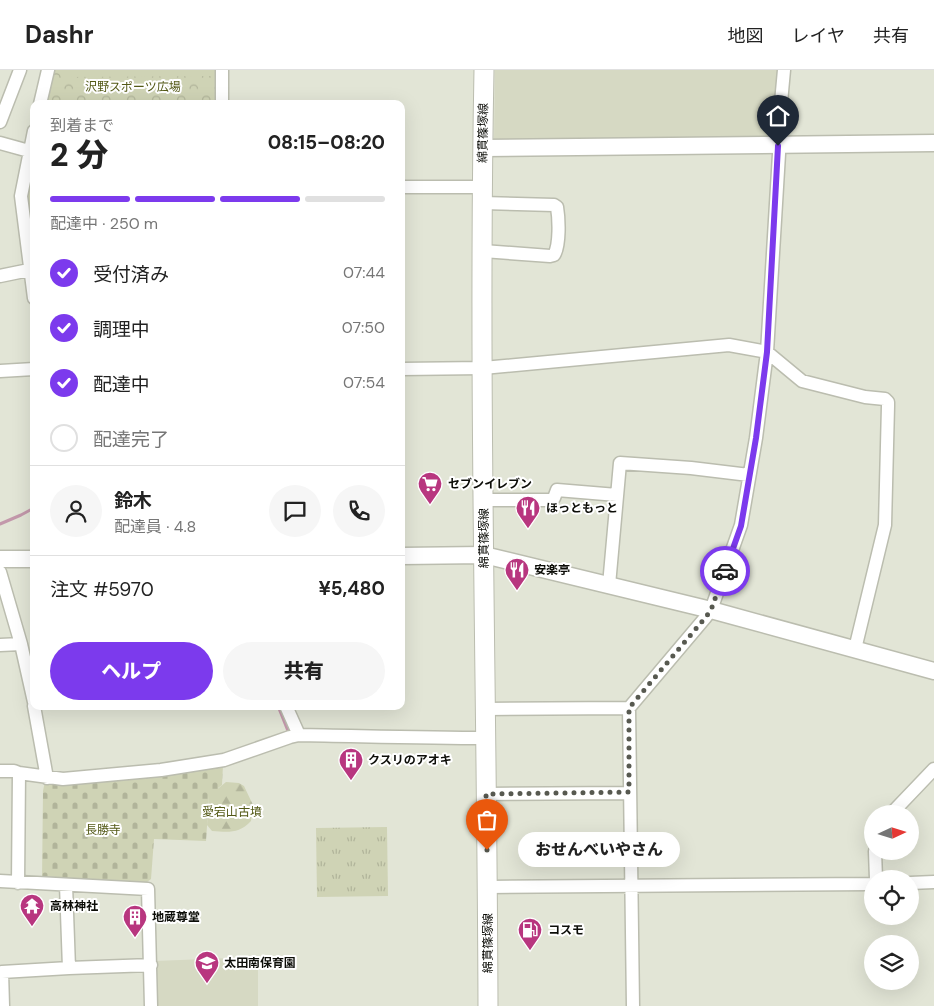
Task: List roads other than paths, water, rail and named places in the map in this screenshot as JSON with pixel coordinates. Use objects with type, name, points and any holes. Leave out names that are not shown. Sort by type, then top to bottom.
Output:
[{"type":"main road","name":"綿貫篠塚線","points":[[484,70],[482,148],[488,1006]]},
{"type":"street","points":[[0,122],[20,70]]},
{"type":"street","points":[[41,100],[48,70]]},
{"type":"street","points":[[222,70],[222,100]]},
{"type":"street","points":[[633,1006],[629,708],[711,610],[741,526],[767,352],[778,135],[784,70]]},
{"type":"street","points":[[0,143],[29,151]]},
{"type":"street","points":[[482,148],[934,143]]},
{"type":"street","points":[[30,147],[21,196],[30,276]]},
{"type":"street","points":[[405,188],[483,195],[557,207],[557,248],[554,254],[550,256],[483,251]]},
{"type":"street","points":[[0,276],[29,270]]},
{"type":"street","points":[[405,369],[483,368],[729,345],[767,352],[802,381],[865,397],[885,399],[888,402],[885,525],[855,650]]},
{"type":"street","points":[[0,371],[30,369]]},
{"type":"street","points":[[609,585],[620,463],[691,468],[749,475]]},
{"type":"street","points":[[484,500],[550,500],[554,498],[557,490],[617,495]]},
{"type":"street","points":[[405,556],[484,555],[711,610],[934,671]]},
{"type":"street","points":[[0,559],[30,559]]},
{"type":"street","points":[[0,572],[30,680]]},
{"type":"street","points":[[0,646],[21,644]]},
{"type":"street","points":[[485,709],[629,708]]},
{"type":"street","points":[[35,710],[47,778]]},
{"type":"street","points":[[288,710],[298,735]]},
{"type":"street","points":[[0,771],[14,771],[47,778],[63,779],[161,770],[224,760],[290,736],[298,735],[486,738]]},
{"type":"street","points":[[900,805],[934,769]]},
{"type":"street","points":[[18,883],[19,773]]},
{"type":"street","points":[[486,794],[629,792]]},
{"type":"street","points":[[0,881],[148,889],[151,1006]]},
{"type":"street","points":[[919,883],[934,882]]},
{"type":"street","points":[[488,887],[864,884]]},
{"type":"street","points":[[66,885],[69,968]]},
{"type":"street","points":[[3,1006],[1,972],[151,964]]},
{"type":"waterway","points":[[0,524],[30,510]]},
{"type":"waterway","points":[[280,710],[288,731]]},
{"type":"place","name":"セブンイレブン","points":[[430,505]]},
{"type":"place","name":"ほっともっと","points":[[528,529]]},
{"type":"place","name":"安楽亭","points":[[517,591]]},
{"type":"place","name":"クスリのアオキ","points":[[351,781]]},
{"type":"place","name":"おせんべいやさん","points":[[487,850]]},
{"type":"place","name":"高林神社","points":[[32,927]]},
{"type":"place","name":"地蔵尊堂","points":[[135,938]]},
{"type":"place","name":"コスモ","points":[[530,951]]},
{"type":"place","name":"太田南保育園","points":[[207,984]]},
{"type":"park label","name":"沢野スポーツ広場","points":[[133,87]]},
{"type":"park label","name":"愛宕山古墳","points":[[232,812]]},
{"type":"park label","name":"長勝寺","points":[[103,830]]}]
